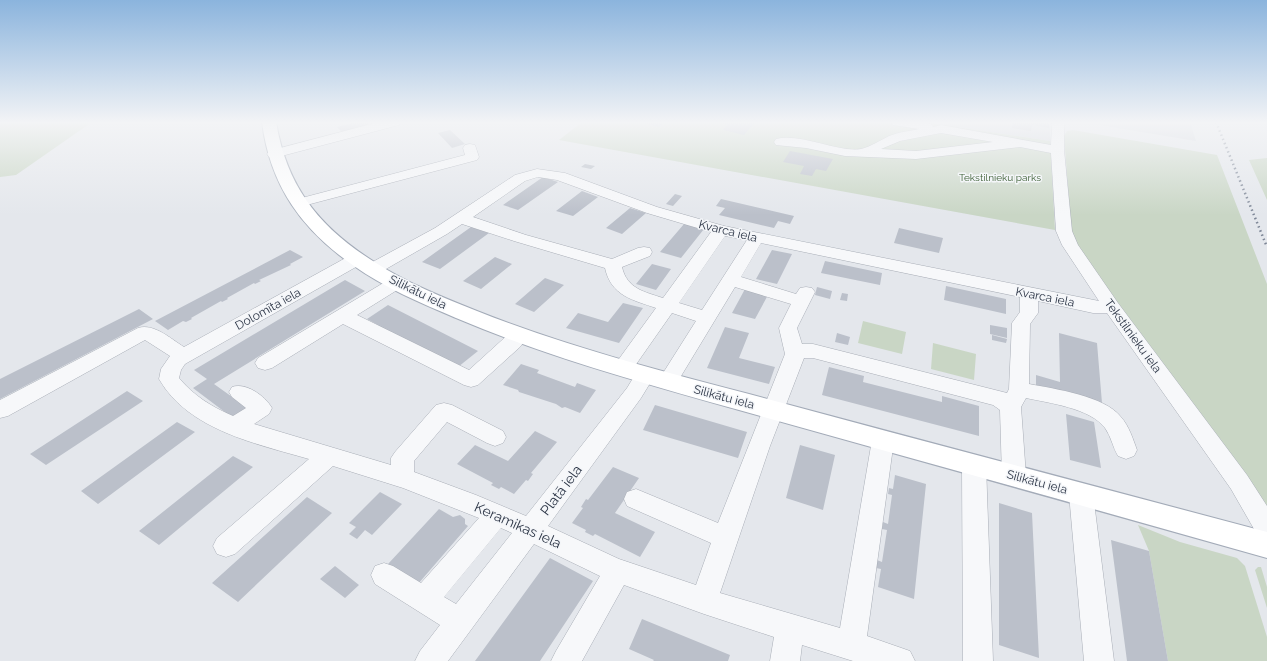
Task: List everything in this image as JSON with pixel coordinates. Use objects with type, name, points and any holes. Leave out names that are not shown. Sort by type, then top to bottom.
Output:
[{"type":"main road","name":"Silikātu iela","points":[[274,154],[289,189],[323,232],[365,264],[396,283],[489,324],[645,375],[1267,545]]},
{"type":"street","points":[[274,154],[278,153]]},
{"type":"street","points":[[299,203],[472,157],[471,153]]},
{"type":"street","points":[[864,153],[937,153]]},
{"type":"street","name":"Tekstilnieku iela","points":[[1057,153],[1064,231],[1070,245],[1112,307],[1239,482],[1267,528]]},
{"type":"street","name":"Kvarca iela","points":[[365,264],[461,218],[520,178],[537,173],[560,176],[652,210],[721,230],[1093,307],[1112,307]]},
{"type":"street","points":[[461,218],[520,238],[613,265],[644,252]]},
{"type":"street","name":"Platā iela","points":[[430,661],[634,393],[645,375],[668,306],[721,230]]},
{"type":"street","name":"Platā iela","points":[[645,375],[707,318],[756,238]]},
{"type":"street","name":"Dolomīta iela","points":[[181,357],[365,264]]},
{"type":"street","points":[[613,265],[617,278],[623,289],[633,294],[707,318]]},
{"type":"street","points":[[704,601],[725,537],[796,354],[788,328],[804,296],[731,280]]},
{"type":"street","points":[[265,363],[396,283]]},
{"type":"street","points":[[1014,476],[1015,398],[1019,347],[1021,323],[1029,313],[1029,294]]},
{"type":"street","points":[[343,316],[472,380],[519,335]]},
{"type":"street","points":[[0,410],[145,332],[181,357]]},
{"type":"street","points":[[796,354],[802,351],[812,351],[987,395],[1000,400],[1015,398],[1084,405],[1099,412],[1113,422],[1126,450]]},
{"type":"street","name":"Keramikas iela","points":[[181,357],[171,369],[169,379],[176,390],[194,405],[234,426],[402,478],[531,530],[618,571],[704,601],[900,661]]},
{"type":"street","points":[[234,426],[261,408],[239,392]]},
{"type":"street","points":[[402,478],[403,458],[444,411],[495,437]]},
{"type":"street","points":[[851,646],[883,440]]},
{"type":"street","points":[[226,546],[328,456]]},
{"type":"street","points":[[974,465],[978,661]]},
{"type":"street","points":[[1080,494],[1099,661]]},
{"type":"street","points":[[636,499],[725,537]]},
{"type":"street","points":[[424,600],[496,515]]},
{"type":"street","points":[[566,661],[618,571]]},
{"type":"street","points":[[384,575],[460,622]]},
{"type":"street","points":[[785,661],[790,628]]},
{"type":"green space","points":[[0,153],[48,153],[16,175],[0,177]]},
{"type":"green space","name":"Tekstilnieku parks","points":[[630,153],[1051,153],[1055,230]]},
{"type":"green space","points":[[1065,153],[1205,153],[1217,155],[1267,284],[1267,509],[1076,246],[1071,227]]},
{"type":"green space","points":[[1267,158],[1267,200],[1249,160]]},
{"type":"green space","points":[[863,321],[906,332],[902,354],[858,343]]},
{"type":"green space","points":[[933,343],[976,354],[974,380],[931,369]]},
{"type":"green space","points":[[1138,525],[1180,542],[1237,558],[1245,566],[1267,637],[1267,661],[1168,661],[1149,551]]},
{"type":"green space","points":[[1258,567],[1261,567],[1267,587],[1267,608],[1255,570]]},
{"type":"building","points":[[789,153],[800,153],[833,159],[826,171],[816,169],[812,176],[800,174],[804,166],[783,162]]},
{"type":"building","points":[[585,164],[595,166],[591,169],[581,167]]},
{"type":"building","points":[[543,177],[558,182],[518,210],[503,205]]},
{"type":"building","points":[[582,191],[598,197],[573,216],[556,211]]},
{"type":"building","points":[[675,194],[682,196],[673,206],[666,204]]},
{"type":"building","points":[[721,199],[794,216],[790,224],[778,221],[774,228],[719,215],[725,208],[716,206]]},
{"type":"building","points":[[630,208],[646,213],[622,234],[606,228]]},
{"type":"building","points":[[684,224],[704,229],[681,258],[660,252]]},
{"type":"building","points":[[471,227],[489,233],[440,269],[422,262]]},
{"type":"building","points":[[899,228],[943,238],[939,253],[894,243]]},
{"type":"building","points":[[290,250],[303,257],[290,264],[291,265],[259,280],[261,281],[255,284],[254,283],[227,298],[228,299],[222,302],[221,301],[191,318],[192,319],[186,322],[183,321],[168,330],[155,321]]},
{"type":"building","points":[[772,250],[792,254],[777,284],[756,279]]},
{"type":"building","points":[[495,257],[512,264],[481,289],[463,281]]},
{"type":"building","points":[[825,261],[882,273],[880,285],[821,273]]},
{"type":"building","points":[[652,264],[671,269],[656,290],[636,284]]},
{"type":"building","points":[[545,278],[564,285],[534,312],[515,304]]},
{"type":"building","points":[[345,280],[365,291],[214,384],[249,409],[234,419],[193,388],[207,379],[194,370]]},
{"type":"building","points":[[946,286],[1006,299],[1006,314],[944,300]]},
{"type":"building","points":[[817,287],[832,291],[830,299],[815,295]]},
{"type":"building","points":[[745,289],[768,295],[755,319],[732,313]]},
{"type":"building","points":[[842,293],[848,294],[847,301],[840,300]]},
{"type":"building","points":[[623,303],[643,308],[619,343],[566,328],[578,313],[608,322]]},
{"type":"building","points":[[388,305],[478,351],[458,367],[375,327],[378,325],[367,319]]},
{"type":"building","points":[[139,309],[153,319],[0,399],[0,379]]},
{"type":"building","points":[[990,325],[1007,328],[1007,338],[990,334]]},
{"type":"building","points":[[725,327],[749,333],[739,358],[775,367],[769,384],[707,368]]},
{"type":"building","points":[[837,333],[850,337],[848,345],[835,342]]},
{"type":"building","points":[[1059,333],[1097,343],[1102,403],[1036,385],[1036,375],[1060,382]]},
{"type":"building","points":[[992,335],[1007,339],[1006,343],[992,340]]},
{"type":"building","points":[[521,364],[539,370],[537,373],[575,387],[577,383],[596,390],[580,413],[565,407],[562,408],[556,404],[503,385]]},
{"type":"building","points":[[829,367],[864,376],[863,382],[942,402],[942,396],[979,406],[979,436],[822,395]]},
{"type":"building","points":[[127,391],[143,401],[46,465],[30,454]]},
{"type":"building","points":[[655,405],[747,432],[738,458],[643,430]]},
{"type":"building","points":[[1066,414],[1094,422],[1101,468],[1070,460]]},
{"type":"building","points":[[177,422],[195,432],[98,504],[81,491]]},
{"type":"building","points":[[535,431],[557,442],[531,473],[533,474],[528,481],[526,480],[514,494],[501,487],[499,489],[491,485],[493,483],[457,464],[475,445],[508,461]]},
{"type":"building","points":[[800,445],[835,455],[823,510],[786,498]]},
{"type":"building","points":[[233,456],[253,467],[159,545],[139,531]]},
{"type":"building","points":[[613,467],[639,478],[615,513],[655,532],[640,557],[595,534],[593,536],[585,532],[586,530],[572,523],[583,508],[581,507],[586,499],[588,500]]},
{"type":"building","points":[[895,475],[926,484],[914,599],[878,587],[881,569],[876,568],[877,560],[882,562],[887,530],[882,529],[883,522],[888,524],[892,495],[888,494],[889,488],[893,489]]},
{"type":"building","points":[[380,492],[402,504],[372,535],[365,530],[357,539],[349,534],[356,527],[349,523]]},
{"type":"building","points":[[307,497],[332,513],[238,602],[212,583]]},
{"type":"building","points":[[999,503],[1032,513],[1039,658],[999,645]]},
{"type":"building","points":[[439,509],[453,517],[460,515],[465,519],[465,524],[468,526],[418,584],[388,564]]},
{"type":"building","points":[[1111,540],[1149,551],[1168,661],[1127,661]]},
{"type":"building","points":[[550,558],[593,581],[540,661],[475,661]]},
{"type":"building","points":[[335,566],[359,585],[345,598],[320,579]]},
{"type":"building","points":[[642,619],[730,655],[728,661],[653,661],[654,660],[629,649]]},
{"type":"railway","points":[[1229,153],[1267,247]]}]
